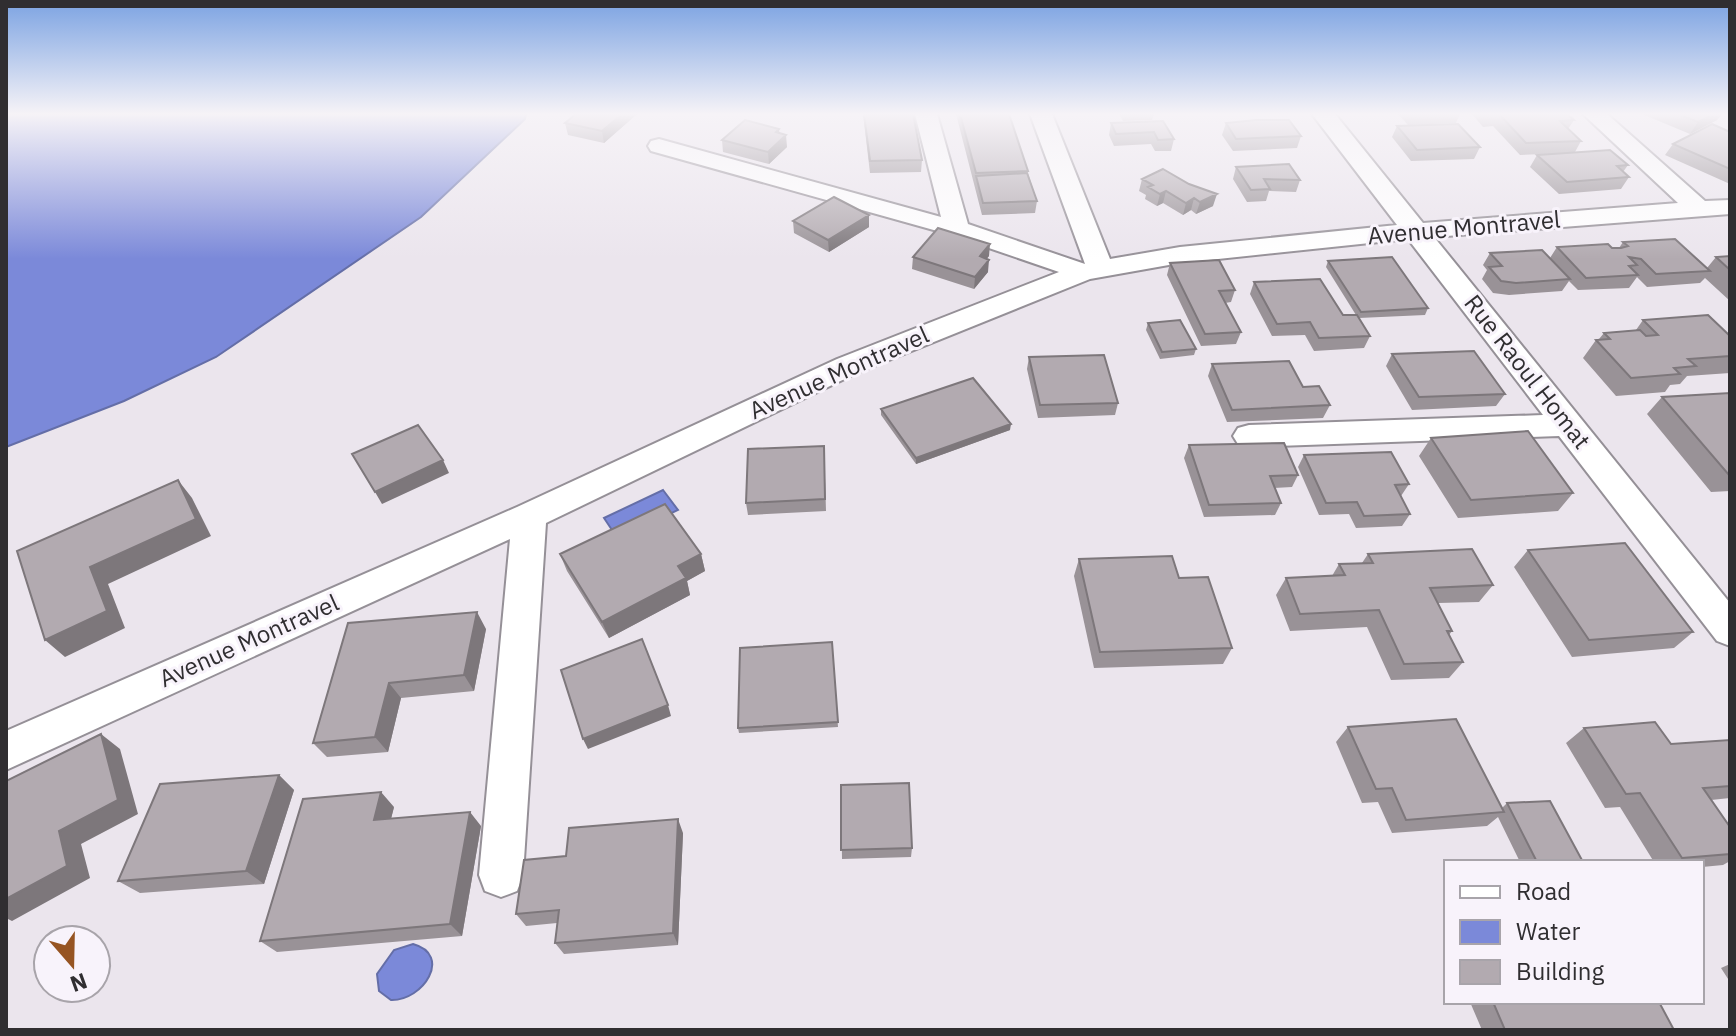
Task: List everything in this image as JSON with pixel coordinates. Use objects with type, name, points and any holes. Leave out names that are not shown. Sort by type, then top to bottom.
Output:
[{"type":"street","points":[[718,162],[957,229],[1093,271]]},
{"type":"street","points":[[939,162],[957,229]]},
{"type":"street","points":[[1057,162],[1093,271]]},
{"type":"street","name":"Rue Raoul Homat","points":[[1361,162],[1730,630]]},
{"type":"street","points":[[1647,162],[1699,209]]},
{"type":"street","name":"Avenue Montravel","points":[[6,751],[529,516],[847,366],[1093,271],[1180,255],[1415,231],[1730,207]]},
{"type":"street","points":[[1249,436],[1569,425]]},
{"type":"street","points":[[501,875],[529,516]]},
{"type":"water","points":[[6,162],[479,162],[421,217],[216,357],[124,401],[6,447]]},
{"type":"water","points":[[663,490],[678,510],[618,539],[604,518]]},
{"type":"water","points":[[413,944],[425,950],[431,958],[429,976],[414,993],[391,1000],[379,991],[377,974],[394,950]]},
{"type":"building","points":[[973,162],[1025,162],[1028,171],[976,173]]},
{"type":"building","points":[[1545,162],[1625,162],[1628,165],[1617,166],[1629,177],[1567,182]]},
{"type":"building","points":[[1715,162],[1730,162],[1730,169]]},
{"type":"building","points":[[1289,164],[1300,180],[1264,179],[1270,189],[1251,190],[1236,167]]},
{"type":"building","points":[[1163,169],[1189,184],[1217,194],[1200,202],[1194,198],[1186,203],[1166,191],[1160,194],[1148,187],[1153,185],[1142,179]]},
{"type":"building","points":[[1027,173],[1037,201],[983,203],[976,176]]},
{"type":"building","points":[[834,197],[869,215],[828,240],[793,221]]},
{"type":"building","points":[[938,228],[990,244],[980,256],[989,260],[975,277],[913,257]]},
{"type":"building","points":[[1675,239],[1710,271],[1656,274],[1641,259],[1629,257],[1637,265],[1629,266],[1638,275],[1586,278],[1557,247],[1608,244],[1612,248],[1621,248],[1628,246],[1623,242]]},
{"type":"building","points":[[1542,250],[1570,279],[1516,283],[1501,281],[1489,267],[1502,266],[1490,253]]},
{"type":"building","points":[[1730,256],[1730,270],[1716,257]]},
{"type":"building","points":[[1392,257],[1428,308],[1361,312],[1328,261]]},
{"type":"building","points":[[1219,260],[1235,290],[1219,291],[1241,332],[1205,334],[1170,263]]},
{"type":"building","points":[[1320,279],[1343,315],[1357,315],[1370,336],[1319,338],[1310,322],[1277,324],[1254,282]]},
{"type":"building","points":[[1708,315],[1730,336],[1730,356],[1688,359],[1696,366],[1674,368],[1680,374],[1631,378],[1596,340],[1610,339],[1604,333],[1640,330],[1646,336],[1658,335],[1643,320]]},
{"type":"building","points":[[1180,320],[1196,349],[1162,352],[1148,323]]},
{"type":"building","points":[[1474,351],[1505,394],[1419,397],[1392,354]]},
{"type":"building","points":[[1104,355],[1118,403],[1040,405],[1029,357]]},
{"type":"building","points":[[1289,361],[1303,387],[1319,386],[1330,405],[1232,410],[1212,364]]},
{"type":"building","points":[[973,378],[1011,424],[916,458],[881,409]]},
{"type":"building","points":[[1730,393],[1730,475],[1729,475],[1662,397]]},
{"type":"building","points":[[418,425],[443,460],[375,492],[352,454]]},
{"type":"building","points":[[1528,431],[1573,493],[1471,500],[1431,438]]},
{"type":"building","points":[[1284,443],[1298,475],[1270,476],[1281,503],[1209,505],[1189,445]]},
{"type":"building","points":[[824,446],[825,499],[746,503],[748,449]]},
{"type":"building","points":[[1391,452],[1409,484],[1395,485],[1410,514],[1364,516],[1357,502],[1326,503],[1304,455]]},
{"type":"building","points":[[178,480],[196,519],[90,567],[107,611],[45,640],[17,551]]},
{"type":"building","points":[[665,504],[701,554],[678,566],[686,578],[602,622],[560,554]]},
{"type":"building","points":[[1625,543],[1693,632],[1589,640],[1528,550]]},
{"type":"building","points":[[1472,549],[1493,585],[1430,588],[1452,631],[1447,631],[1463,662],[1404,664],[1379,610],[1300,614],[1286,578],[1345,575],[1339,564],[1373,563],[1368,554]]},
{"type":"building","points":[[1172,556],[1179,578],[1208,577],[1232,648],[1100,652],[1079,559]]},
{"type":"building","points":[[477,612],[464,675],[389,683],[375,737],[313,743],[348,623]]},
{"type":"building","points":[[642,639],[668,705],[583,739],[561,670]]},
{"type":"building","points":[[832,642],[838,722],[738,728],[740,648]]},
{"type":"building","points":[[1456,719],[1504,812],[1406,820],[1392,788],[1376,789],[1348,727]]},
{"type":"building","points":[[1655,722],[1671,744],[1730,740],[1730,786],[1703,788],[1730,827],[1730,854],[1682,858],[1640,793],[1626,794],[1584,728]]},
{"type":"building","points":[[101,734],[118,800],[59,831],[67,866],[6,899],[6,781]]},
{"type":"building","points":[[279,775],[246,871],[118,881],[160,784]]},
{"type":"building","points":[[909,783],[912,848],[841,850],[841,785]]},
{"type":"building","points":[[381,792],[374,820],[470,812],[450,924],[260,941],[303,799]]},
{"type":"building","points":[[1550,801],[1582,860],[1536,860],[1507,803]]},
{"type":"building","points":[[678,819],[673,933],[555,943],[559,910],[516,914],[524,860],[566,856],[569,828]]},
{"type":"building","points":[[1494,1004],[1660,1004],[1674,1030],[1505,1030]]}]
